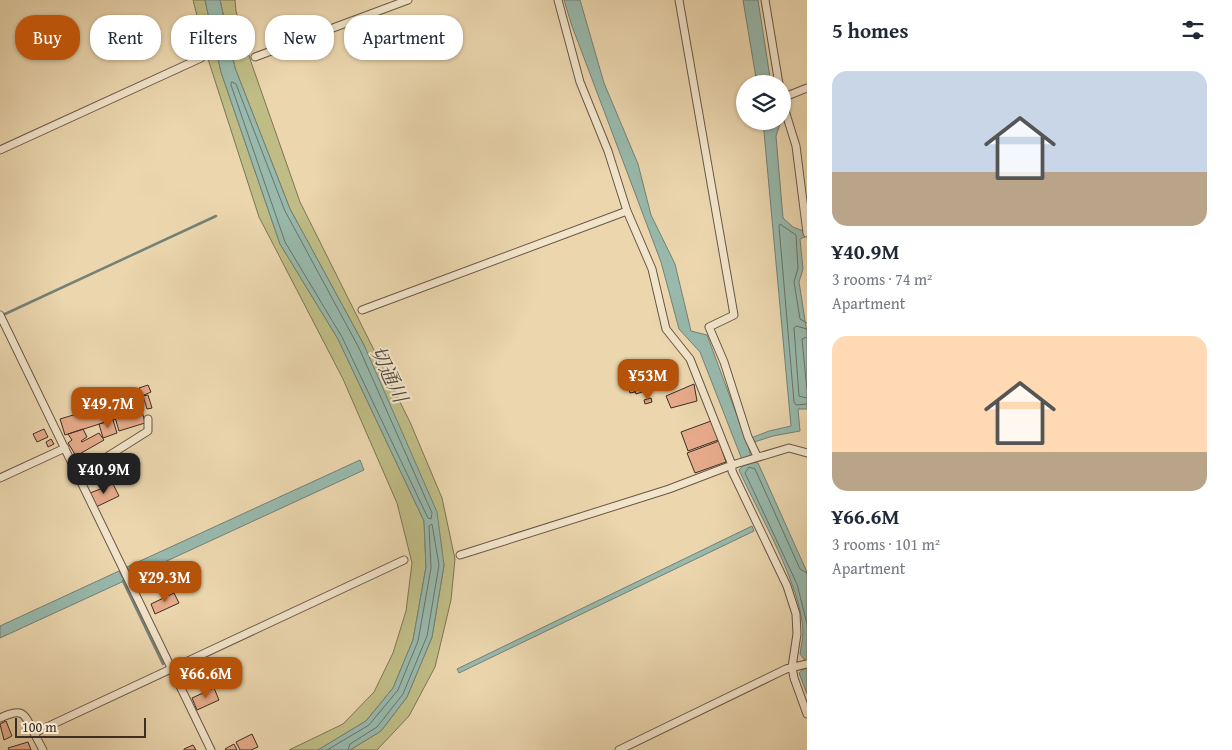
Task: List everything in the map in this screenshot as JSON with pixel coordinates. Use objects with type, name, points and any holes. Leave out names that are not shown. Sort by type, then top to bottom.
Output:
[{"type":"street","points":[[255,57],[408,0]]},
{"type":"street","points":[[558,0],[580,82],[652,268],[666,329],[690,359],[732,465],[732,471],[787,586],[796,614],[797,634],[792,667],[807,714]]},
{"type":"street","points":[[679,0],[734,315],[709,327],[724,362],[752,445],[754,457]]},
{"type":"street","points":[[765,0],[778,75]]},
{"type":"street","points":[[0,150],[197,60]]},
{"type":"street","points":[[791,96],[807,88]]},
{"type":"street","points":[[791,130],[796,146],[807,233]]},
{"type":"street","points":[[362,310],[628,210]]},
{"type":"street","points":[[0,315],[211,750]]},
{"type":"street","points":[[76,473],[94,465],[148,431],[148,419]]},
{"type":"street","points":[[0,478],[65,448]]},
{"type":"street","points":[[460,555],[669,489],[754,457],[789,448],[807,453]]},
{"type":"street","points":[[34,733],[404,560]]},
{"type":"street","points":[[619,750],[792,667],[805,665]]},
{"type":"street","points":[[0,718],[13,712],[21,712],[26,717],[43,750]]},
{"type":"shaded area","points":[[193,0],[205,0],[208,15],[197,15]]},
{"type":"shaded area","points":[[220,0],[235,0],[237,15],[223,15]]},
{"type":"shaded area","points":[[208,60],[218,60],[280,244],[338,339],[424,521],[426,567],[413,640],[393,688],[366,721],[318,750],[289,750],[343,724],[374,692],[393,653],[406,611],[412,563],[397,503],[343,379],[259,217]]},
{"type":"shaded area","points":[[233,60],[250,60],[300,202],[410,422],[442,498],[455,559],[451,600],[435,667],[409,716],[377,750],[350,750],[381,731],[407,697],[432,637],[444,565],[364,345],[290,209]]},
{"type":"water","points":[[205,0],[220,0],[223,15],[208,15]]},
{"type":"water","points":[[564,0],[580,0],[604,83],[638,164],[651,215],[675,264],[691,331],[707,335],[746,440],[769,431],[791,426],[764,130],[778,130],[776,136],[783,218],[793,227],[803,231],[807,230],[807,236],[800,239],[803,269],[799,282],[807,333],[807,409],[798,409],[800,431],[773,436],[748,444],[752,462],[758,463],[807,572],[807,694],[799,673],[805,668],[804,659],[800,654],[803,631],[795,593],[778,550],[739,470],[743,466],[741,457],[700,352],[679,329],[661,262],[572,26]]},
{"type":"water","points":[[743,0],[758,0],[770,75],[756,75]]},
{"type":"water","points":[[218,60],[233,60],[290,209],[364,345],[437,512],[444,565],[432,637],[407,697],[381,731],[350,750],[318,750],[366,721],[393,688],[413,640],[426,567],[424,521],[338,339],[280,244]]},
{"type":"water","points":[[360,460],[364,470],[132,577],[127,567]]},
{"type":"water","points":[[752,526],[754,531],[459,673],[457,669]]},
{"type":"water","points":[[119,571],[124,581],[0,638],[0,626]]},
{"type":"building","points":[[630,380],[635,392],[630,393],[626,381]]},
{"type":"building","points":[[642,381],[645,391],[636,394],[632,384]]},
{"type":"building","points":[[694,384],[697,401],[671,408],[666,396]]},
{"type":"building","points":[[148,385],[151,392],[142,396],[139,388]]},
{"type":"building","points":[[148,395],[152,408],[147,409],[143,396]]},
{"type":"building","points":[[651,398],[652,402],[645,404],[644,400]]},
{"type":"building","points":[[110,404],[115,419],[65,435],[60,419]]},
{"type":"building","points":[[141,407],[145,423],[119,431],[114,414]]},
{"type":"building","points":[[113,420],[117,433],[103,438],[99,424]]},
{"type":"building","points":[[711,421],[718,440],[688,451],[681,432]]},
{"type":"building","points":[[44,429],[48,437],[37,442],[33,434]]},
{"type":"building","points":[[83,429],[87,437],[82,442],[99,433],[104,440],[76,456],[68,443],[72,440],[68,434]]},
{"type":"building","points":[[51,439],[54,444],[48,447],[46,442]]},
{"type":"building","points":[[719,441],[726,462],[695,473],[687,453]]},
{"type":"building","points":[[92,473],[95,479],[87,482],[85,477]]},
{"type":"building","points":[[113,484],[119,496],[96,507],[90,493]]},
{"type":"building","points":[[174,593],[179,603],[155,614],[151,604]]},
{"type":"building","points":[[214,688],[219,700],[197,710],[192,698]]},
{"type":"building","points":[[6,721],[12,736],[4,740],[0,724]]},
{"type":"building","points":[[252,734],[258,747],[251,750],[240,750],[236,742]]},
{"type":"building","points":[[28,742],[31,750],[9,750],[8,748]]},
{"type":"building","points":[[234,744],[237,750],[225,749]]},
{"type":"building","points":[[193,745],[196,750],[184,750],[184,749]]},
{"type":"waterway","points":[[5,314],[216,216]]},
{"type":"waterway","points":[[123,581],[163,664]]},
{"type":"water label","name":"切通川","points":[[389,374]]}]
